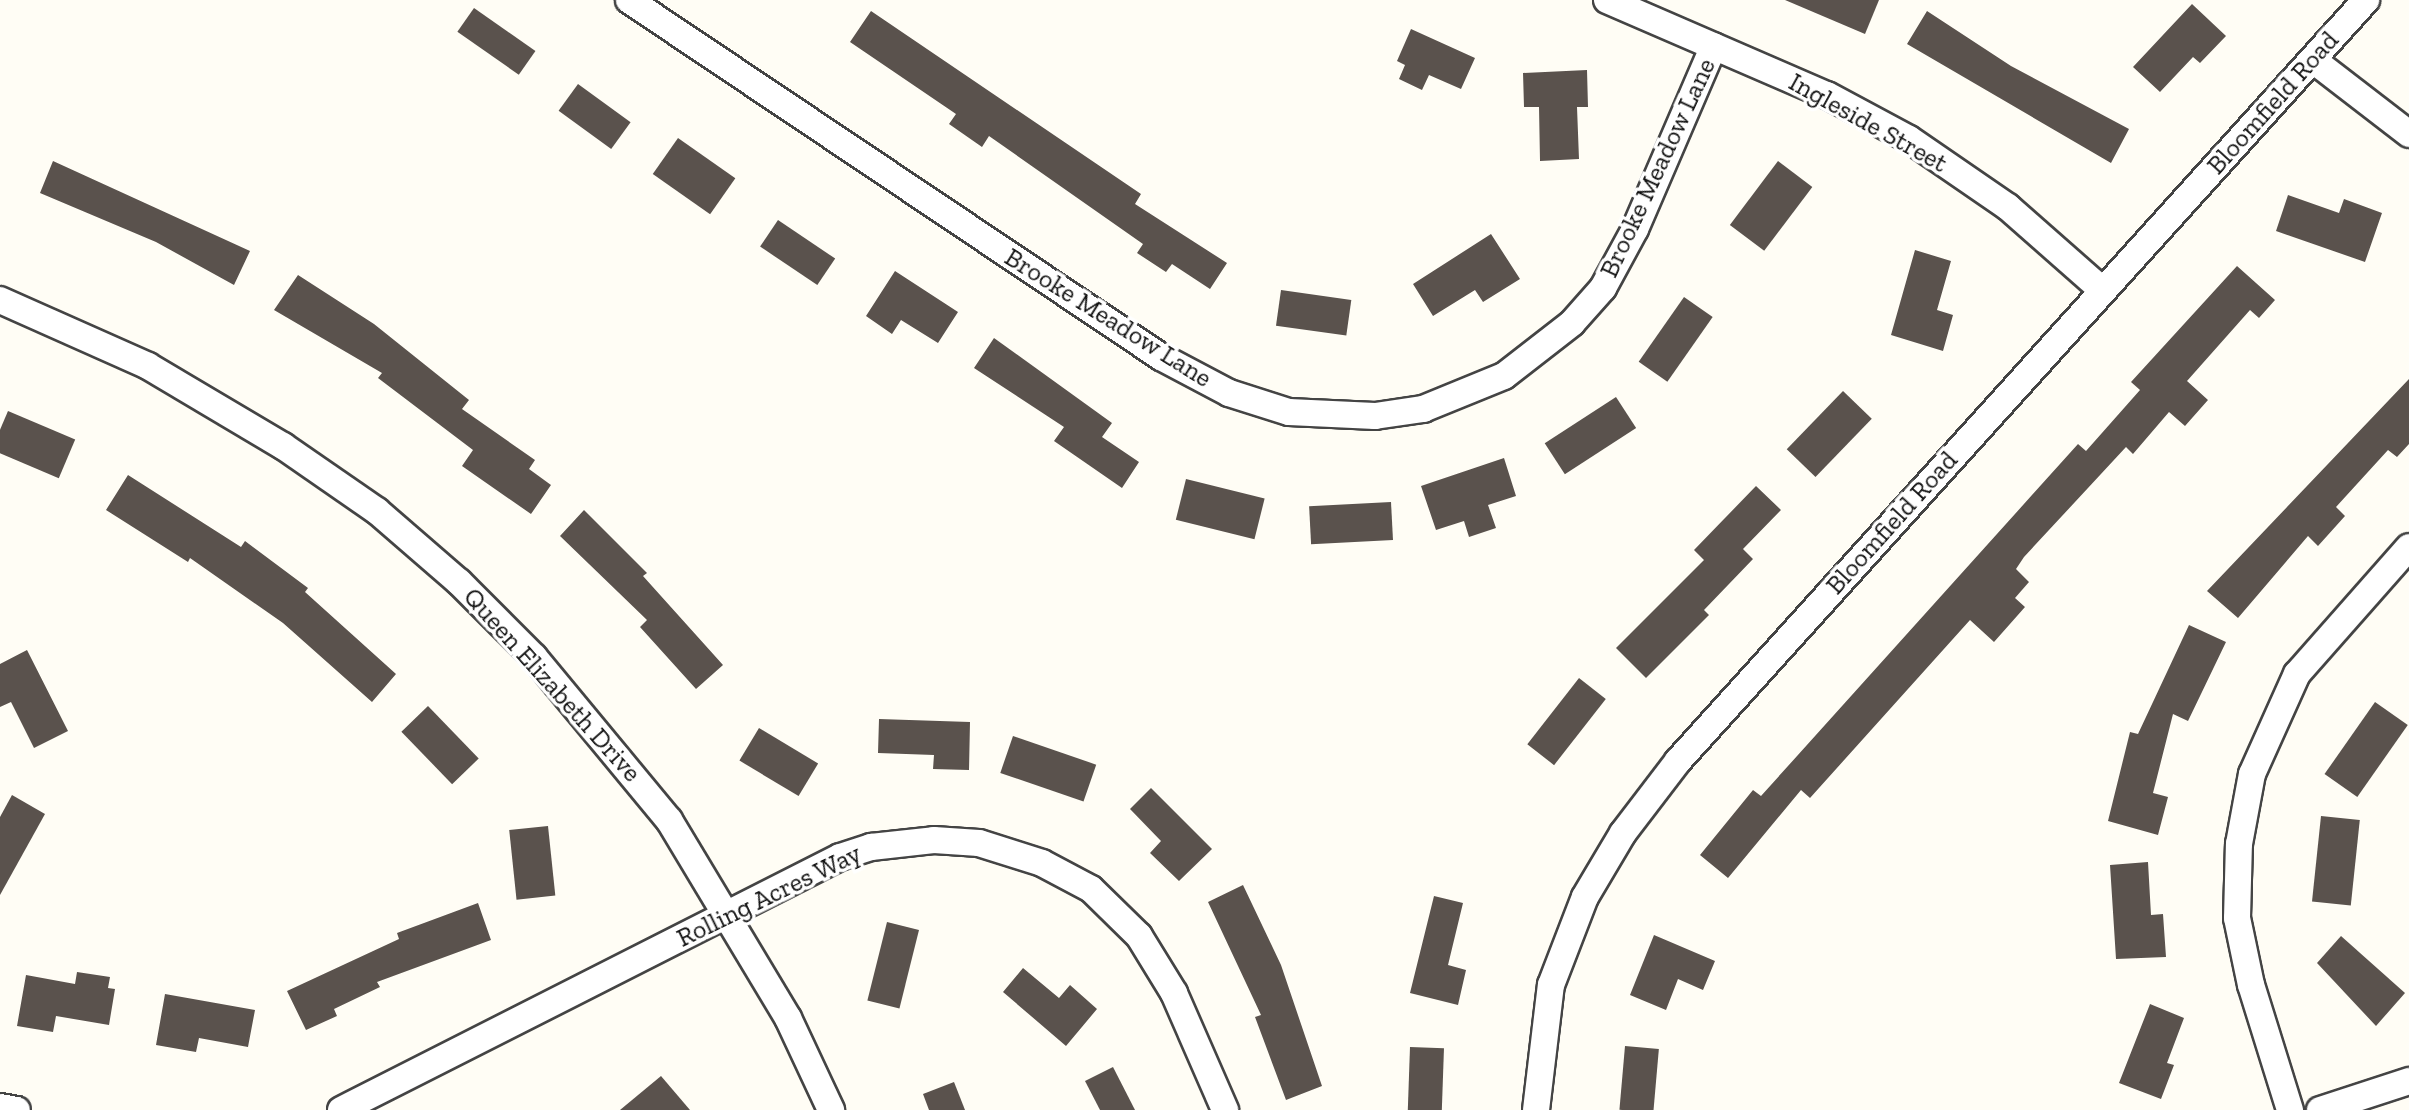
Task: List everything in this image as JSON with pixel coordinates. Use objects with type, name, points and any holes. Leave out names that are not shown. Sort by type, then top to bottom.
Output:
[{"type":"street","name":"Brooke Meadow Lane","points":[[629,0],[1161,357],[1229,393],[1289,412],[1375,416],[1423,409],[1504,376],[1546,345],[1603,288],[1635,229],[1714,46]]},
{"type":"street","name":"Ingleside Street","points":[[1608,0],[1827,95],[1909,139],[2008,207],[2102,290]]},
{"type":"street","name":"Bloomfield Road","points":[[1536,1110],[1551,985],[1585,897],[1623,833],[1678,761],[2366,0]]},
{"type":"street","points":[[2313,60],[2409,134]]},
{"type":"street","name":"Queen Elizabeth Drive","points":[[0,300],[148,366],[283,446],[377,511],[534,657],[614,747],[729,913],[831,1110]]},
{"type":"street","points":[[2290,1110],[2251,985],[2237,918],[2239,844],[2252,774],[2297,674],[2409,547]]},
{"type":"street","name":"Rolling Acres Way","points":[[341,1110],[729,913],[871,847],[934,841],[979,843],[1042,863],[1091,889],[1139,936],[1174,993],[1225,1110]]},
{"type":"street","points":[[2320,1110],[2409,1081]]},
{"type":"street","points":[[0,1107],[17,1110]]},
{"type":"building","points":[[1785,0],[1879,0],[1865,34]]},
{"type":"building","points":[[2192,4],[2226,36],[2200,63],[2193,57],[2160,92],[2133,67]]},
{"type":"building","points":[[474,8],[535,51],[519,75],[457,32]]},
{"type":"building","points":[[871,11],[1141,194],[1135,204],[1227,263],[1210,289],[1172,264],[1166,272],[1137,253],[1143,244],[989,136],[982,147],[949,124],[956,114],[850,42]]},
{"type":"building","points":[[1927,11],[2011,66],[2129,129],[2111,163],[1907,44]]},
{"type":"building","points":[[1411,29],[1475,58],[1461,89],[1429,75],[1422,90],[1399,79],[1405,65],[1397,61]]},
{"type":"building","points":[[1587,70],[1588,107],[1577,107],[1579,159],[1540,161],[1539,107],[1524,107],[1523,73]]},
{"type":"building","points":[[578,84],[631,122],[611,149],[559,111]]},
{"type":"building","points":[[678,138],[735,178],[710,214],[653,174]]},
{"type":"building","points":[[53,161],[250,251],[234,285],[156,242],[40,193]]},
{"type":"building","points":[[1778,161],[1812,187],[1764,251],[1730,225]]},
{"type":"building","points":[[2288,195],[2339,213],[2344,199],[2382,213],[2365,262],[2276,231]]},
{"type":"building","points":[[778,220],[835,259],[817,285],[760,247]]},
{"type":"building","points":[[1491,234],[1520,279],[1483,302],[1475,290],[1433,316],[1413,284]]},
{"type":"building","points":[[1915,250],[1951,261],[1937,310],[1953,315],[1943,351],[1891,335]]},
{"type":"building","points":[[2237,266],[2275,300],[2259,318],[2250,310],[2187,381],[2208,400],[2185,426],[2169,412],[2133,454],[2126,447],[2024,557],[2016,569],[2029,582],[2015,598],[2025,607],[1994,642],[1970,620],[1810,798],[1801,790],[1728,878],[1700,855],[1753,790],[1761,796],[2078,444],[2086,451],[2140,390],[2131,382]]},
{"type":"building","points":[[895,271],[958,312],[938,343],[901,320],[892,334],[866,316]]},
{"type":"building","points":[[298,275],[374,324],[469,400],[462,409],[535,460],[529,469],[551,485],[531,514],[462,466],[473,450],[378,378],[382,373],[274,310]]},
{"type":"building","points":[[1281,290],[1351,300],[1346,336],[1276,326]]},
{"type":"building","points":[[1684,297],[1713,317],[1667,382],[1639,362]]},
{"type":"building","points":[[994,338],[1112,423],[1102,437],[1139,462],[1122,488],[1054,441],[1064,427],[974,368]]},
{"type":"building","points":[[2409,379],[2409,444],[2397,457],[2388,450],[2336,507],[2345,516],[2318,546],[2308,536],[2238,618],[2207,591]]},
{"type":"building","points":[[1843,391],[1872,419],[1816,477],[1787,449]]},
{"type":"building","points":[[1616,397],[1636,428],[1565,474],[1545,443]]},
{"type":"building","points":[[8,411],[75,440],[59,478],[0,453],[0,430]]},
{"type":"building","points":[[1504,458],[1516,496],[1488,505],[1496,528],[1469,537],[1464,521],[1436,530],[1421,486]]},
{"type":"building","points":[[128,475],[241,547],[245,541],[308,588],[305,592],[396,674],[372,702],[283,623],[190,558],[188,562],[106,510]]},
{"type":"building","points":[[1186,479],[1265,499],[1254,539],[1176,520]]},
{"type":"building","points":[[1756,486],[1781,510],[1743,549],[1753,559],[1704,610],[1709,615],[1646,678],[1616,648],[1704,560],[1694,550]]},
{"type":"building","points":[[1391,502],[1393,540],[1311,544],[1309,506]]},
{"type":"building","points":[[584,510],[647,573],[643,576],[723,665],[696,689],[640,627],[647,620],[560,536]]},
{"type":"building","points":[[2189,625],[2226,642],[2188,721],[2173,714],[2153,793],[2168,797],[2158,835],[2108,821],[2130,732],[2138,734]]},
{"type":"building","points":[[27,650],[68,731],[34,748],[11,702],[0,707],[0,664]]},
{"type":"building","points":[[1579,678],[1606,699],[1554,765],[1527,744]]},
{"type":"building","points":[[2375,702],[2408,725],[2357,797],[2325,774]]},
{"type":"building","points":[[428,706],[479,759],[452,784],[401,732]]},
{"type":"building","points":[[879,719],[970,722],[969,770],[933,769],[934,755],[878,753]]},
{"type":"building","points":[[759,728],[818,764],[799,796],[739,761]]},
{"type":"building","points":[[1013,736],[1096,765],[1084,802],[1000,773]]},
{"type":"building","points":[[1151,788],[1212,849],[1179,881],[1150,853],[1161,841],[1130,809]]},
{"type":"building","points":[[12,795],[45,814],[0,895],[0,817]]},
{"type":"building","points":[[2321,816],[2360,820],[2351,906],[2312,902]]},
{"type":"building","points":[[548,826],[555,896],[517,900],[509,830]]},
{"type":"building","points":[[2148,862],[2151,915],[2163,914],[2166,957],[2116,959],[2110,865]]},
{"type":"building","points":[[1243,885],[1281,965],[1322,1086],[1286,1100],[1255,1017],[1261,1015],[1208,902]]},
{"type":"building","points":[[1434,896],[1463,903],[1448,965],[1466,970],[1458,1005],[1410,993]]},
{"type":"building","points":[[478,903],[491,940],[377,982],[380,987],[334,1009],[337,1016],[306,1030],[287,991],[399,939],[397,933]]},
{"type":"building","points":[[887,922],[919,930],[899,1009],[867,1001]]},
{"type":"building","points":[[1654,935],[1715,961],[1703,990],[1678,979],[1666,1010],[1630,995]]},
{"type":"building","points":[[2341,936],[2405,993],[2376,1026],[2317,963]]},
{"type":"building","points":[[1023,968],[1059,998],[1070,985],[1097,1009],[1066,1046],[1003,992]]},
{"type":"building","points":[[77,972],[110,977],[108,988],[115,989],[109,1025],[56,1016],[53,1032],[17,1026],[26,975],[75,984]]},
{"type":"building","points":[[165,994],[255,1010],[248,1047],[199,1038],[196,1052],[156,1045]]},
{"type":"building","points":[[2150,1004],[2184,1018],[2167,1063],[2174,1065],[2161,1099],[2119,1083]]},
{"type":"building","points":[[1625,1046],[1659,1049],[1654,1110],[1619,1110]]},
{"type":"building","points":[[1410,1047],[1444,1048],[1442,1110],[1408,1110]]},
{"type":"building","points":[[1113,1067],[1135,1110],[1100,1110],[1085,1081]]},
{"type":"building","points":[[661,1076],[690,1110],[620,1110]]},
{"type":"building","points":[[954,1082],[965,1110],[929,1110],[923,1094]]}]
